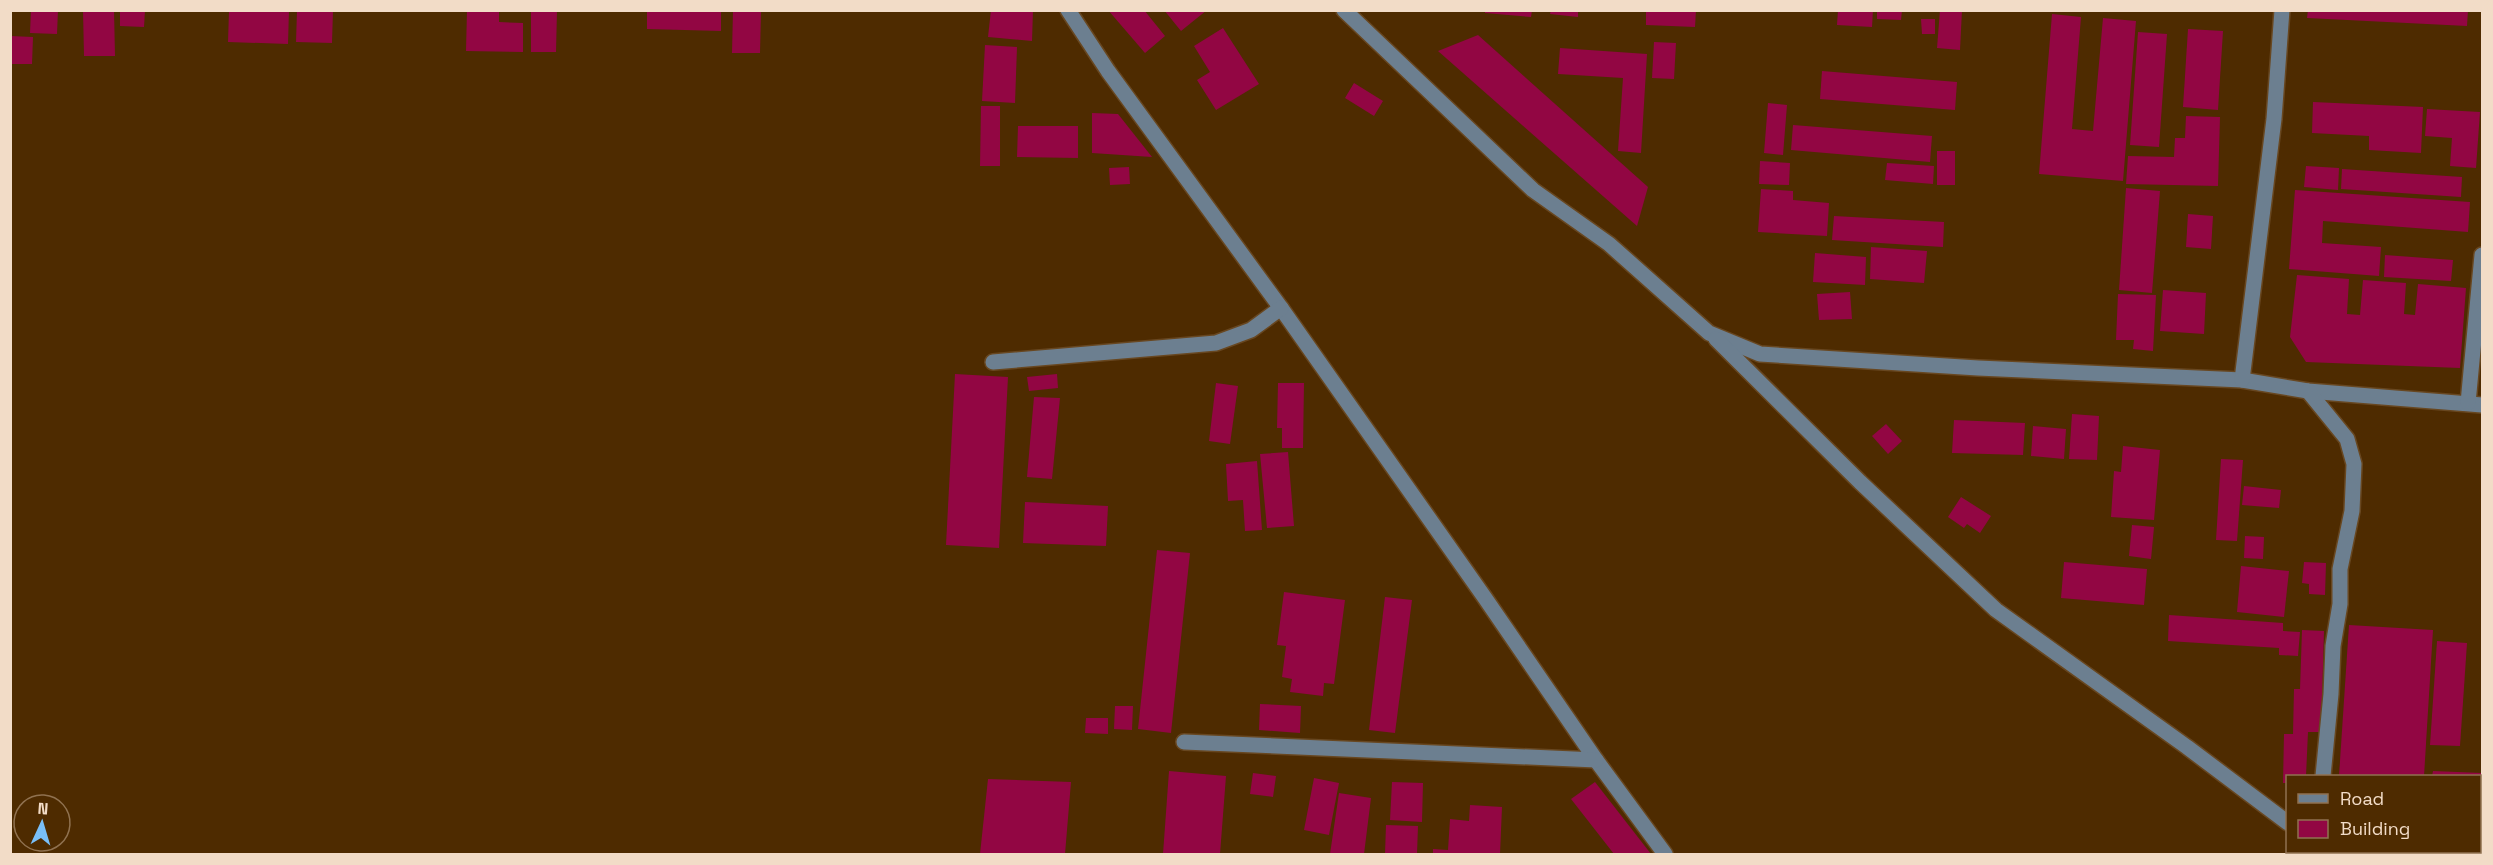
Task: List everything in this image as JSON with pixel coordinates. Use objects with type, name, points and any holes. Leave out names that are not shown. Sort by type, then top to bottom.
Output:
[{"type":"street","points":[[1068,10],[1108,71],[1281,308],[1596,760],[1665,855]]},
{"type":"street","points":[[1344,10],[1533,190],[1610,244],[1709,333],[1860,482],[1996,610],[2187,747],[2286,821]]},
{"type":"street","points":[[2242,380],[2274,119],[2279,11]]},
{"type":"street","points":[[1709,333],[1760,354],[1978,368],[2242,380],[2308,391],[2475,404],[2482,255]]},
{"type":"street","points":[[993,362],[1216,343],[1251,330],[1281,308]]},
{"type":"street","points":[[2308,391],[2347,439],[2354,464],[2352,511],[2340,569],[2340,604],[2333,646],[2323,775]]},
{"type":"street","points":[[1184,742],[1596,760]]},
{"type":"building","points":[[31,10],[58,10],[57,34],[30,33]]},
{"type":"building","points":[[83,10],[114,10],[115,56],[84,56]]},
{"type":"building","points":[[120,10],[145,10],[144,27],[120,26]]},
{"type":"building","points":[[229,10],[289,10],[288,44],[228,42]]},
{"type":"building","points":[[297,10],[333,10],[332,43],[296,42]]},
{"type":"building","points":[[467,10],[499,10],[499,22],[523,23],[523,52],[466,51]]},
{"type":"building","points":[[531,10],[557,10],[556,52],[531,52]]},
{"type":"building","points":[[647,10],[721,10],[721,31],[647,29]]},
{"type":"building","points":[[733,10],[761,10],[760,53],[732,53]]},
{"type":"building","points":[[991,10],[1033,10],[1032,41],[988,37]]},
{"type":"building","points":[[1108,10],[1144,10],[1165,36],[1145,53]]},
{"type":"building","points":[[1164,10],[1207,10],[1181,31]]},
{"type":"building","points":[[1485,10],[1532,10],[1531,17],[1485,13]]},
{"type":"building","points":[[1551,10],[1578,10],[1578,17],[1550,14]]},
{"type":"building","points":[[1646,10],[1696,10],[1695,27],[1646,25]]},
{"type":"building","points":[[1838,10],[1873,10],[1872,27],[1837,25]]},
{"type":"building","points":[[1877,10],[1902,10],[1901,20],[1877,19]]},
{"type":"building","points":[[1940,10],[1962,10],[1960,50],[1937,48]]},
{"type":"building","points":[[2308,10],[2468,10],[2467,26],[2307,18]]},
{"type":"building","points":[[2052,14],[2081,17],[2072,129],[2093,131],[2103,18],[2136,21],[2123,181],[2039,174]]},
{"type":"building","points":[[1921,19],[1935,19],[1935,34],[1922,34]]},
{"type":"building","points":[[1223,28],[1259,84],[1216,110],[1197,80],[1210,72],[1194,46]]},
{"type":"building","points":[[2188,29],[2223,31],[2218,110],[2183,107]]},
{"type":"building","points":[[2138,32],[2167,34],[2159,147],[2130,145]]},
{"type":"building","points":[[1478,35],[1648,187],[1637,226],[1438,51]]},
{"type":"building","points":[[10,36],[33,37],[32,64],[10,64]]},
{"type":"building","points":[[1654,42],[1676,43],[1674,79],[1652,78]]},
{"type":"building","points":[[985,45],[1017,47],[1015,103],[982,101]]},
{"type":"building","points":[[1560,48],[1647,54],[1641,153],[1618,151],[1623,78],[1558,74]]},
{"type":"building","points":[[1822,71],[1957,82],[1955,110],[1820,99]]},
{"type":"building","points":[[1354,83],[1383,101],[1374,116],[1345,98]]},
{"type":"building","points":[[2313,102],[2423,107],[2421,153],[2369,150],[2369,136],[2312,133]]},
{"type":"building","points":[[1768,103],[1787,105],[1783,155],[1764,153]]},
{"type":"building","points":[[981,106],[1000,106],[1000,166],[980,166]]},
{"type":"building","points":[[2427,109],[2480,112],[2476,168],[2450,166],[2452,138],[2425,136]]},
{"type":"building","points":[[1092,113],[1118,114],[1152,157],[1092,153]]},
{"type":"building","points":[[2186,116],[2220,117],[2218,186],[2126,184],[2128,156],[2174,157],[2175,138],[2185,138]]},
{"type":"building","points":[[1793,125],[1932,136],[1930,162],[1791,150]]},
{"type":"building","points":[[1018,126],[1078,126],[1078,158],[1017,157]]},
{"type":"building","points":[[1937,151],[1955,151],[1955,185],[1937,185]]},
{"type":"building","points":[[1760,161],[1790,163],[1789,185],[1759,184]]},
{"type":"building","points":[[1887,163],[1934,166],[1933,184],[1885,180]]},
{"type":"building","points":[[2306,166],[2339,168],[2338,190],[2304,187]]},
{"type":"building","points":[[1129,167],[1130,184],[1110,185],[1109,168]]},
{"type":"building","points":[[2342,169],[2462,177],[2461,197],[2341,189]]},
{"type":"building","points":[[2126,188],[2160,191],[2152,293],[2119,290]]},
{"type":"building","points":[[1761,189],[1793,191],[1793,200],[1829,203],[1827,236],[1758,232]]},
{"type":"building","points":[[2295,190],[2470,202],[2468,232],[2323,221],[2322,243],[2381,247],[2379,276],[2289,269]]},
{"type":"building","points":[[2188,214],[2213,216],[2211,249],[2186,247]]},
{"type":"building","points":[[1834,216],[1944,222],[1943,247],[1832,240]]},
{"type":"building","points":[[1871,247],[1927,251],[1924,283],[1870,279]]},
{"type":"building","points":[[1815,253],[1866,257],[1865,285],[1813,282]]},
{"type":"building","points":[[2385,255],[2453,260],[2451,281],[2384,277]]},
{"type":"building","points":[[2297,275],[2349,279],[2347,314],[2360,315],[2363,280],[2406,283],[2404,314],[2415,315],[2418,284],[2466,288],[2460,368],[2306,362],[2290,337]]},
{"type":"building","points":[[2163,290],[2206,293],[2204,334],[2160,331]]},
{"type":"building","points":[[1850,292],[1852,319],[1819,320],[1817,294]]},
{"type":"building","points":[[2118,294],[2156,295],[2153,351],[2133,349],[2134,340],[2116,340]]},
{"type":"building","points":[[955,374],[1008,377],[999,548],[946,545]]},
{"type":"building","points":[[1057,374],[1058,388],[1029,391],[1027,377]]},
{"type":"building","points":[[1216,383],[1238,386],[1230,444],[1209,441]]},
{"type":"building","points":[[1278,383],[1304,383],[1303,448],[1282,448],[1282,428],[1277,428]]},
{"type":"building","points":[[1034,397],[1060,398],[1052,479],[1027,477]]},
{"type":"building","points":[[2072,414],[2099,416],[2097,460],[2069,459]]},
{"type":"building","points":[[1954,420],[2025,423],[2023,455],[1952,453]]},
{"type":"building","points":[[1886,424],[1902,441],[1888,454],[1872,436]]},
{"type":"building","points":[[2033,426],[2066,429],[2064,459],[2031,456]]},
{"type":"building","points":[[2123,446],[2160,450],[2154,520],[2111,517],[2114,471],[2121,472]]},
{"type":"building","points":[[1288,452],[1294,526],[1267,528],[1260,454]]},
{"type":"building","points":[[2221,459],[2243,460],[2237,541],[2216,540]]},
{"type":"building","points":[[1257,461],[1262,530],[1245,531],[1243,500],[1228,501],[1226,464]]},
{"type":"building","points":[[2244,486],[2281,490],[2279,508],[2242,505]]},
{"type":"building","points":[[1961,497],[1991,516],[1980,533],[1967,524],[1964,528],[1948,517]]},
{"type":"building","points":[[1025,502],[1108,506],[1106,546],[1023,543]]},
{"type":"building","points":[[2132,525],[2154,527],[2151,559],[2129,556]]},
{"type":"building","points":[[2245,536],[2264,537],[2263,559],[2244,558]]},
{"type":"building","points":[[1157,550],[1190,553],[1171,733],[1138,729]]},
{"type":"building","points":[[2064,562],[2147,569],[2144,605],[2061,598]]},
{"type":"building","points":[[2304,562],[2326,563],[2325,595],[2309,594],[2309,584],[2302,583]]},
{"type":"building","points":[[2241,566],[2289,571],[2284,617],[2237,612]]},
{"type":"building","points":[[1284,592],[1345,600],[1334,684],[1324,683],[1323,696],[1290,692],[1292,679],[1282,677],[1286,646],[1277,645]]},
{"type":"building","points":[[1385,597],[1412,600],[1395,733],[1369,730]]},
{"type":"building","points":[[2169,615],[2283,623],[2283,631],[2300,632],[2298,656],[2279,655],[2279,648],[2168,641]]},
{"type":"building","points":[[2349,625],[2433,630],[2424,775],[2339,775]]},
{"type":"building","points":[[2302,630],[2324,631],[2321,732],[2308,732],[2306,775],[2286,775],[2286,783],[2283,783],[2284,734],[2293,734],[2294,689],[2300,689]]},
{"type":"building","points":[[2437,641],[2467,643],[2460,746],[2430,745]]},
{"type":"building","points":[[1260,704],[1301,706],[1300,733],[1259,730]]},
{"type":"building","points":[[1115,706],[1133,706],[1132,730],[1114,729]]},
{"type":"building","points":[[1086,718],[1108,718],[1108,734],[1085,733]]},
{"type":"building","points":[[1169,771],[1226,776],[1220,854],[1163,854]]},
{"type":"building","points":[[2433,771],[2482,773],[2482,817],[2481,775],[2432,775]]},
{"type":"building","points":[[1253,773],[1276,776],[1273,797],[1250,794]]},
{"type":"building","points":[[1314,778],[1339,783],[1329,835],[1304,830]]},
{"type":"building","points":[[988,779],[1071,782],[1065,854],[980,854]]},
{"type":"building","points":[[1392,782],[1423,783],[1422,822],[1390,820]]},
{"type":"building","points":[[1595,782],[1651,854],[1614,854],[1571,799]]},
{"type":"building","points":[[1339,793],[1371,798],[1364,854],[1330,854]]},
{"type":"building","points":[[1470,805],[1502,807],[1500,854],[1433,854],[1433,849],[1448,850],[1450,819],[1469,821]]},
{"type":"building","points":[[1386,825],[1418,826],[1417,854],[1385,854]]}]
